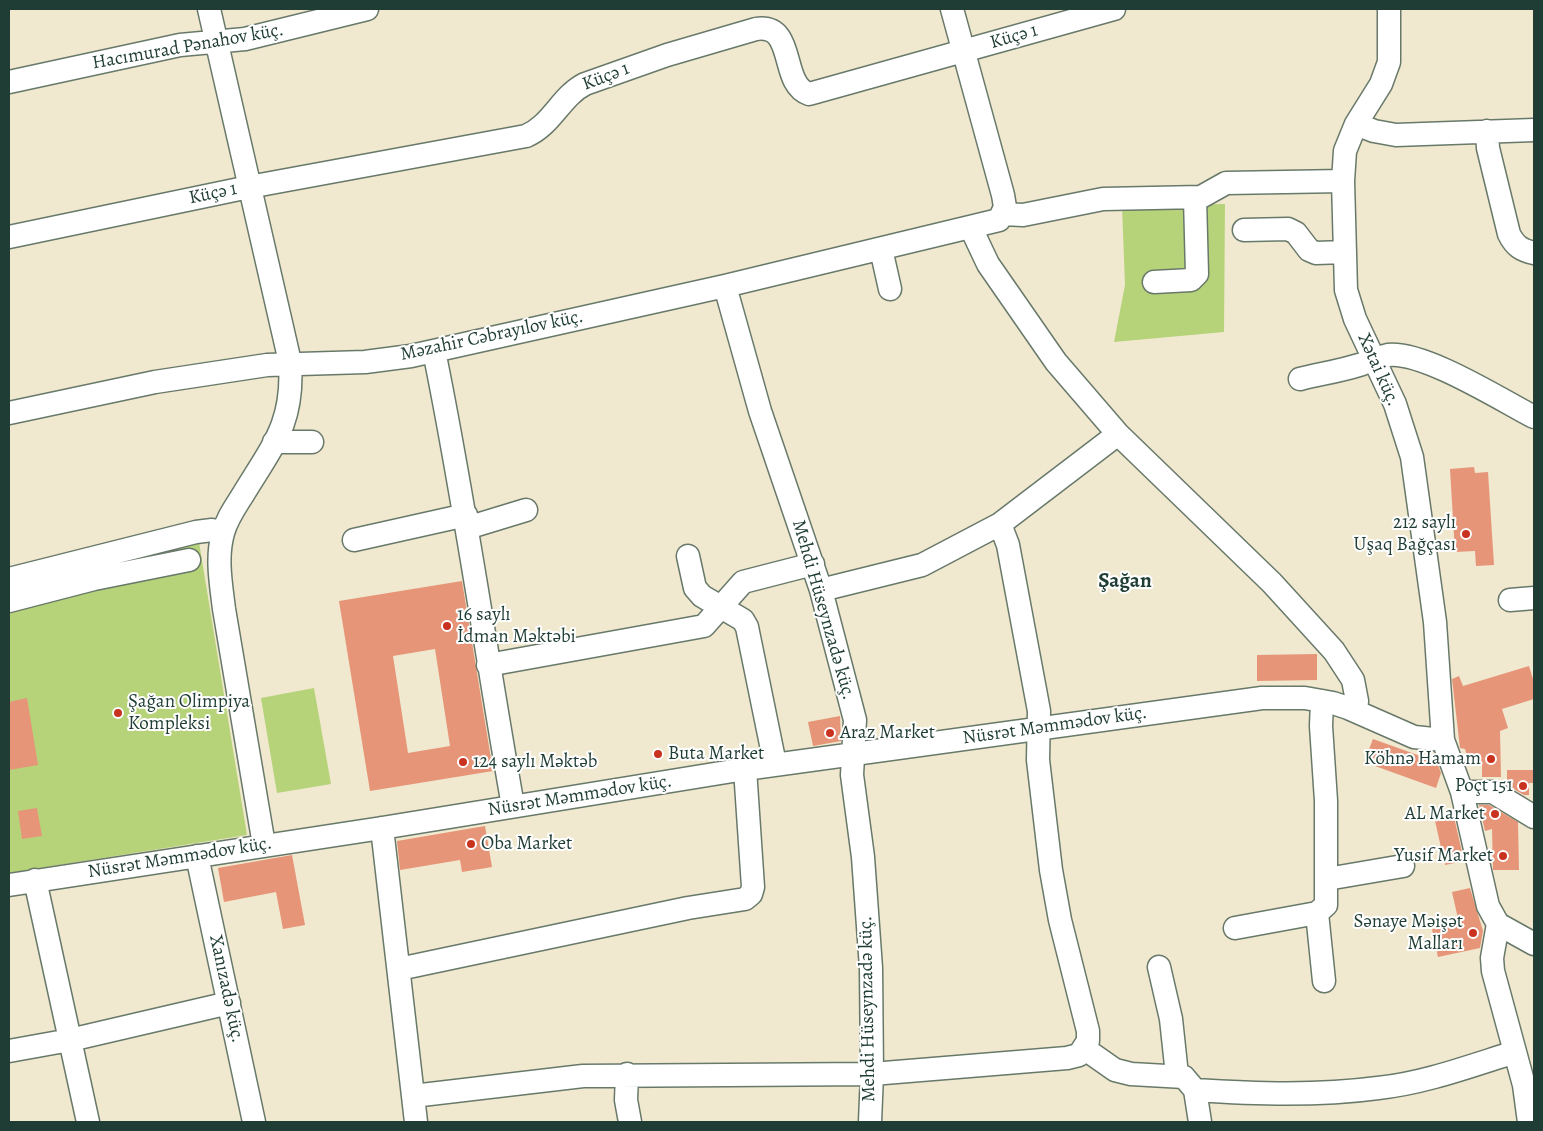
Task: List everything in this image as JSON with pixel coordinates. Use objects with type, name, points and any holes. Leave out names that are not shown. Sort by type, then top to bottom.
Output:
[{"type":"street","points":[[209,9],[290,362],[290,403],[284,423],[229,518],[223,532],[219,570],[264,845]]},
{"type":"street","name":"Hacımurad Pənahov küç.","points":[[9,82],[180,46],[245,39],[368,9]]},
{"type":"street","points":[[952,9],[1003,195],[1005,207],[1003,214],[1023,215],[1103,199],[1195,198],[1205,196],[1226,183],[1344,181]]},
{"type":"street","name":"Küçə 1","points":[[9,237],[249,187],[526,136],[538,131],[574,90],[586,84],[667,55],[756,29],[766,27],[775,31],[780,38],[796,83],[802,91],[809,94],[1114,9]]},
{"type":"street","name":"Xətai küç.","points":[[1389,9],[1389,62],[1381,84],[1356,124],[1346,151],[1344,181],[1349,303],[1375,359],[1405,432],[1417,482],[1435,622],[1443,740],[1462,792],[1488,906],[1498,924]]},
{"type":"street","points":[[1356,124],[1374,131],[1396,134],[1534,130]]},
{"type":"street","points":[[1487,131],[1488,148],[1509,234],[1521,250],[1534,253]]},
{"type":"street","points":[[1154,282],[1191,280],[1197,274],[1195,198]]},
{"type":"street","name":"Məzahir Cəbrayılov küç.","points":[[9,413],[155,382],[290,362],[365,362],[434,351],[725,286],[971,228],[999,220],[1003,214]]},
{"type":"street","points":[[971,228],[988,264],[1056,362],[1118,434],[1272,583],[1328,643],[1353,680],[1358,701],[1356,711]]},
{"type":"street","points":[[1244,230],[1288,229],[1296,234],[1309,250],[1316,253],[1346,252]]},
{"type":"street","points":[[881,249],[890,289]]},
{"type":"street","name":"Mehdi Hüseynzadə küç.","points":[[725,286],[760,411],[822,590],[855,720],[852,776],[863,857],[871,968],[872,1074],[870,1122]]},
{"type":"street","points":[[434,351],[466,521],[488,665],[513,806]]},
{"type":"street","points":[[1300,379],[1388,355],[1416,358],[1459,378],[1534,418]]},
{"type":"street","points":[[822,590],[922,565],[1000,524],[1118,434]]},
{"type":"street","points":[[274,442],[312,442]]},
{"type":"street","points":[[354,540],[526,510]]},
{"type":"street","points":[[413,1096],[568,1077],[627,1074],[872,1074],[1067,1058],[1080,1055],[1088,1041],[1088,1032],[1060,920],[1051,870],[1038,760],[1039,728],[1036,695],[1008,546],[1000,524]]},
{"type":"street","points":[[9,579],[196,532],[223,532]]},
{"type":"street","points":[[688,556],[695,588],[702,596],[743,620],[747,627],[775,764]]},
{"type":"street","points":[[9,601],[94,579],[189,560]]},
{"type":"street","points":[[488,665],[697,629],[711,620],[743,582],[813,564]]},
{"type":"street","points":[[1510,600],[1534,598]]},
{"type":"street","name":"Nüsrət Məmmədov küç.","points":[[9,884],[382,828],[775,764],[853,755],[1262,698],[1305,698],[1322,701],[1356,711],[1414,737],[1443,740]]},
{"type":"street","points":[[1235,928],[1317,913],[1326,905],[1326,801],[1321,726],[1322,701]]},
{"type":"street","points":[[399,969],[688,908],[745,898],[751,894],[753,887],[745,769]]},
{"type":"street","points":[[1462,792],[1493,792],[1534,817]]},
{"type":"street","points":[[382,828],[416,1122]]},
{"type":"street","name":"Xanızadə küç.","points":[[197,856],[254,1122]]},
{"type":"street","points":[[1327,879],[1403,866]]},
{"type":"street","points":[[35,880],[88,1122]]},
{"type":"street","points":[[1317,913],[1324,981]]},
{"type":"street","points":[[1529,1122],[1524,1085],[1493,971],[1492,958],[1498,924],[1534,943]]},
{"type":"street","points":[[1158,966],[1170,1018],[1177,1075]]},
{"type":"street","points":[[9,1051],[70,1040],[229,1003]]},
{"type":"street","points":[[1085,1049],[1116,1070],[1130,1074],[1177,1075],[1184,1077],[1195,1090],[1200,1122]]},
{"type":"street","points":[[1195,1090],[1267,1094],[1378,1088],[1428,1079],[1515,1052]]},
{"type":"street","points":[[627,1074],[626,1100],[630,1122]]},
{"type":"green space","points":[[1225,204],[1224,332],[1114,342],[1125,285],[1122,206]]},
{"type":"green space","name":"Şağan Olimpiya Kompleksi","points":[[199,542],[247,835],[9,873],[9,591]]},
{"type":"green space","points":[[314,688],[331,784],[277,793],[261,698]]},
{"type":"building","points":[[1474,467],[1475,473],[1488,472],[1494,565],[1476,566],[1475,551],[1455,552],[1450,469]]},
{"type":"building","points":[[462,581],[493,771],[370,791],[339,601]],"holes":[[[435,649],[450,746],[408,753],[393,656]]]},
{"type":"building","points":[[1317,654],[1317,680],[1257,681],[1257,655]]},
{"type":"building","points":[[1529,666],[1534,682],[1534,699],[1502,709],[1508,728],[1500,731],[1501,777],[1482,777],[1482,761],[1469,762],[1465,749],[1460,748],[1452,679],[1459,676],[1463,686]]},
{"type":"building","points":[[27,698],[38,765],[9,770],[9,702]]},
{"type":"building","points":[[840,716],[841,741],[813,746],[808,722]]},
{"type":"building","points":[[1373,739],[1437,762],[1441,773],[1436,788],[1364,762]]},
{"type":"building","points":[[1507,770],[1534,770],[1534,783],[1529,783],[1529,795],[1524,795],[1507,785]]},
{"type":"building","points":[[1479,805],[1489,805],[1518,822],[1519,870],[1493,870],[1492,829],[1485,831]]},
{"type":"building","points":[[37,808],[42,836],[22,839],[18,811]]},
{"type":"building","points":[[1454,817],[1464,861],[1445,865],[1435,821]]},
{"type":"building","points":[[485,826],[492,867],[462,872],[460,860],[400,870],[397,841]]},
{"type":"building","points":[[292,855],[305,925],[283,929],[276,892],[224,902],[218,868]]},
{"type":"building","points":[[1470,888],[1483,931],[1480,948],[1438,957],[1432,929],[1459,923],[1452,892]]},
{"type":"place","name":"212 saylı Uşaq Bağçası","points":[[1466,534]]},
{"type":"place","name":"16 saylı İdman Məktəbi","points":[[447,626]]},
{"type":"place","name":"Şağan Olimpiya Kompleksi","points":[[118,713]]},
{"type":"place","name":"Araz Market","points":[[830,733]]},
{"type":"place","name":"Buta Market","points":[[658,754]]},
{"type":"place","name":"Köhnə Hamam","points":[[1491,759]]},
{"type":"place","name":"124 saylı Məktəb","points":[[463,762]]},
{"type":"place","name":"Poçt 151","points":[[1523,786]]},
{"type":"place","name":"AL Market","points":[[1495,814]]},
{"type":"place","name":"Oba Market","points":[[471,844]]},
{"type":"place","name":"Yusif Market","points":[[1503,856]]},
{"type":"place","name":"Sənaye Məişət Malları","points":[[1473,933]]},
{"type":"district","name":"Şağan","points":[[1125,582]]}]
